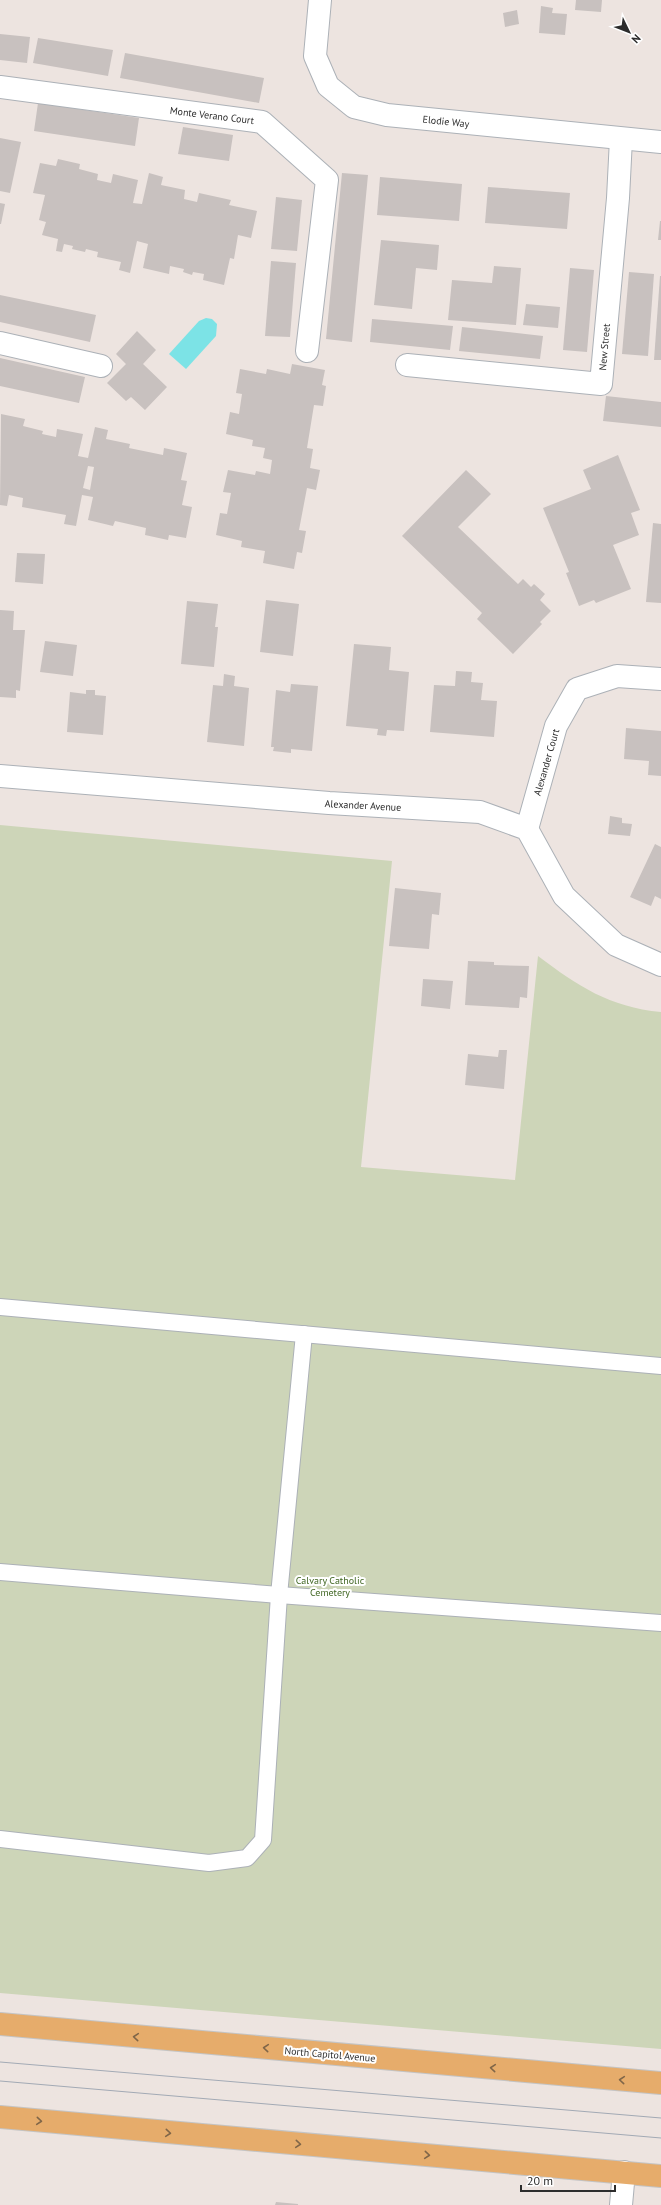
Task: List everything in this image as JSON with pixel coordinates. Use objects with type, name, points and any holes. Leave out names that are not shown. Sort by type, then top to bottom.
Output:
[{"type":"main road","name":"North Capitol Avenue","points":[[0,2024],[661,2083]]},
{"type":"main road","points":[[0,2117],[661,2176]]},
{"type":"street","name":"Elodie Way","points":[[320,0],[315,56],[328,86],[354,107],[387,115],[661,142]]},
{"type":"street","name":"Monte Verano Court","points":[[0,87],[262,122],[327,180],[306,351]]},
{"type":"street","name":"New Street","points":[[407,365],[601,384],[618,192],[621,139]]},
{"type":"street","points":[[0,343],[101,366]]},
{"type":"street","name":"Alexander Court","points":[[527,829],[556,726],[577,689],[617,676],[661,679]]},
{"type":"street","name":"Alexander Avenue","points":[[0,776],[329,803],[480,812],[527,829]]},
{"type":"street","points":[[527,829],[564,896],[616,945],[661,965]]},
{"type":"street","points":[[621,2205],[624,2172]]},
{"type":"lane","points":[[0,1307],[661,1366]]},
{"type":"lane","points":[[0,1839],[209,1863],[247,1858],[263,1840],[279,1595],[304,1334]]},
{"type":"lane","points":[[0,1572],[279,1595],[661,1623]]},
{"type":"green space","name":"Calvary Catholic Cemetery","points":[[0,825],[392,861],[361,1167],[515,1180],[538,956],[581,986],[610,1000],[642,1009],[661,1012],[661,2049],[0,1993]]},
{"type":"water","points":[[206,318],[212,319],[217,324],[216,336],[186,369],[169,354],[199,321]]},
{"type":"building","points":[[576,0],[602,0],[601,12],[575,10]]},
{"type":"building","points":[[541,6],[553,8],[552,13],[567,14],[565,35],[539,33]]},
{"type":"building","points":[[517,10],[519,24],[505,27],[503,13]]},
{"type":"building","points":[[0,34],[30,37],[27,63],[0,60]]},
{"type":"building","points":[[38,38],[113,50],[108,76],[33,63]]},
{"type":"building","points":[[125,53],[264,78],[259,103],[120,78]]},
{"type":"building","points":[[38,103],[139,118],[135,146],[34,131]]},
{"type":"building","points":[[183,127],[233,135],[229,161],[178,154]]},
{"type":"building","points":[[0,138],[21,142],[10,193],[0,191]]},
{"type":"building","points":[[58,159],[80,164],[79,169],[98,174],[97,180],[111,183],[113,174],[138,180],[133,203],[142,204],[149,173],[163,177],[161,185],[185,190],[184,199],[197,202],[199,193],[231,200],[229,205],[257,211],[251,238],[238,235],[234,259],[230,258],[224,285],[203,280],[204,274],[193,272],[192,275],[183,272],[184,269],[170,266],[169,274],[143,268],[148,244],[137,241],[130,273],[119,270],[121,262],[97,257],[98,252],[86,249],[85,252],[72,249],[73,246],[64,244],[62,252],[56,251],[58,239],[42,235],[46,222],[39,220],[45,195],[33,193],[40,163],[56,166]]},
{"type":"building","points":[[342,173],[368,175],[352,342],[326,339]]},
{"type":"building","points":[[380,177],[462,184],[459,221],[377,215]]},
{"type":"building","points":[[488,187],[570,193],[567,229],[485,223]]},
{"type":"building","points":[[276,197],[302,200],[297,251],[271,249]]},
{"type":"building","points":[[0,203],[5,204],[1,224],[0,224]]},
{"type":"building","points":[[660,221],[661,240],[658,240]]},
{"type":"building","points":[[381,240],[439,245],[437,270],[416,268],[412,309],[374,305]]},
{"type":"building","points":[[271,261],[296,263],[290,337],[265,336]]},
{"type":"building","points":[[494,266],[521,268],[516,325],[448,320],[452,280],[492,283]]},
{"type":"building","points":[[570,268],[594,270],[587,352],[563,350]]},
{"type":"building","points":[[629,272],[654,274],[648,356],[622,354]]},
{"type":"building","points":[[660,276],[661,360],[654,360]]},
{"type":"building","points":[[0,295],[96,315],[90,342],[0,322]]},
{"type":"building","points":[[526,304],[560,307],[558,328],[523,325]]},
{"type":"building","points":[[372,319],[453,326],[450,350],[370,342]]},
{"type":"building","points":[[462,327],[543,336],[540,359],[459,351]]},
{"type":"building","points":[[137,331],[156,350],[143,364],[167,387],[145,410],[131,397],[126,401],[107,383],[126,364],[116,354]]},
{"type":"building","points":[[0,358],[85,377],[79,403],[0,386]]},
{"type":"building","points":[[292,364],[325,370],[322,385],[326,386],[323,406],[314,405],[307,448],[313,449],[310,468],[320,470],[316,490],[307,488],[299,530],[306,531],[302,553],[297,552],[294,569],[263,563],[265,551],[241,547],[242,541],[216,535],[220,513],[227,514],[231,493],[223,492],[228,470],[255,475],[256,471],[270,474],[272,460],[263,458],[265,448],[252,446],[253,440],[226,434],[230,412],[239,414],[242,394],[236,393],[240,369],[266,374],[267,369],[290,374]]},
{"type":"building","points":[[606,396],[661,402],[661,427],[603,421]]},
{"type":"building","points":[[1,414],[25,419],[23,426],[43,431],[42,434],[56,437],[57,429],[83,434],[78,456],[88,458],[95,427],[108,430],[106,439],[130,444],[129,448],[163,455],[164,448],[187,453],[181,480],[187,481],[182,505],[192,507],[186,538],[169,535],[168,540],[145,535],[146,528],[115,521],[113,526],[88,520],[93,497],[82,495],[76,526],[64,524],[66,515],[22,507],[23,498],[9,495],[7,506],[0,505]],"holes":[[[88,466],[94,467],[90,490],[83,488]]]},
{"type":"building","points":[[618,455],[640,510],[631,513],[639,535],[613,545],[631,589],[596,603],[594,600],[579,606],[566,573],[569,572],[543,508],[591,489],[583,470]]},
{"type":"building","points":[[466,470],[491,494],[458,527],[518,584],[523,579],[531,587],[534,584],[545,594],[540,600],[551,611],[540,622],[542,624],[513,654],[477,619],[482,613],[402,536]]},
{"type":"building","points":[[653,523],[661,524],[661,603],[646,602]]},
{"type":"building","points":[[17,553],[45,554],[43,584],[15,582]]},
{"type":"building","points":[[266,600],[299,604],[293,656],[260,652]]},
{"type":"building","points":[[187,601],[218,604],[215,627],[218,627],[214,667],[181,664]]},
{"type":"building","points":[[0,610],[14,611],[13,630],[25,630],[20,691],[16,690],[16,698],[0,697]]},
{"type":"building","points":[[45,641],[77,645],[73,676],[40,672]]},
{"type":"building","points":[[354,644],[391,647],[389,670],[409,672],[404,731],[387,730],[386,736],[377,735],[378,729],[346,726]]},
{"type":"building","points":[[456,671],[472,672],[471,682],[483,683],[481,700],[497,701],[494,737],[430,732],[434,685],[455,686]]},
{"type":"building","points":[[224,674],[235,676],[234,686],[249,688],[244,746],[207,742],[213,685],[223,686]]},
{"type":"building","points":[[291,684],[318,686],[312,751],[291,749],[291,753],[273,751],[274,747],[271,747],[276,690],[290,692]]},
{"type":"building","points":[[86,690],[95,690],[95,695],[106,696],[103,735],[67,732],[70,692],[86,694]]},
{"type":"building","points":[[626,728],[661,731],[661,776],[648,775],[649,761],[624,759]]},
{"type":"building","points":[[610,816],[622,818],[622,823],[632,824],[630,836],[608,834]]},
{"type":"building","points":[[655,844],[661,847],[661,899],[655,896],[651,906],[630,897]]},
{"type":"building","points":[[395,888],[441,893],[439,915],[432,914],[429,949],[389,946]]},
{"type":"building","points":[[468,961],[494,962],[494,965],[529,966],[527,998],[520,997],[519,1008],[465,1005]]},
{"type":"building","points":[[423,979],[453,981],[450,1009],[421,1006]]},
{"type":"building","points":[[499,1050],[507,1050],[504,1089],[465,1085],[468,1054],[498,1057]]},
{"type":"building","points":[[276,2202],[298,2204],[298,2205],[275,2205]]},
{"type":"tram line","points":[[0,2062],[661,2118]]},
{"type":"tram line","points":[[0,2081],[661,2138]]}]
